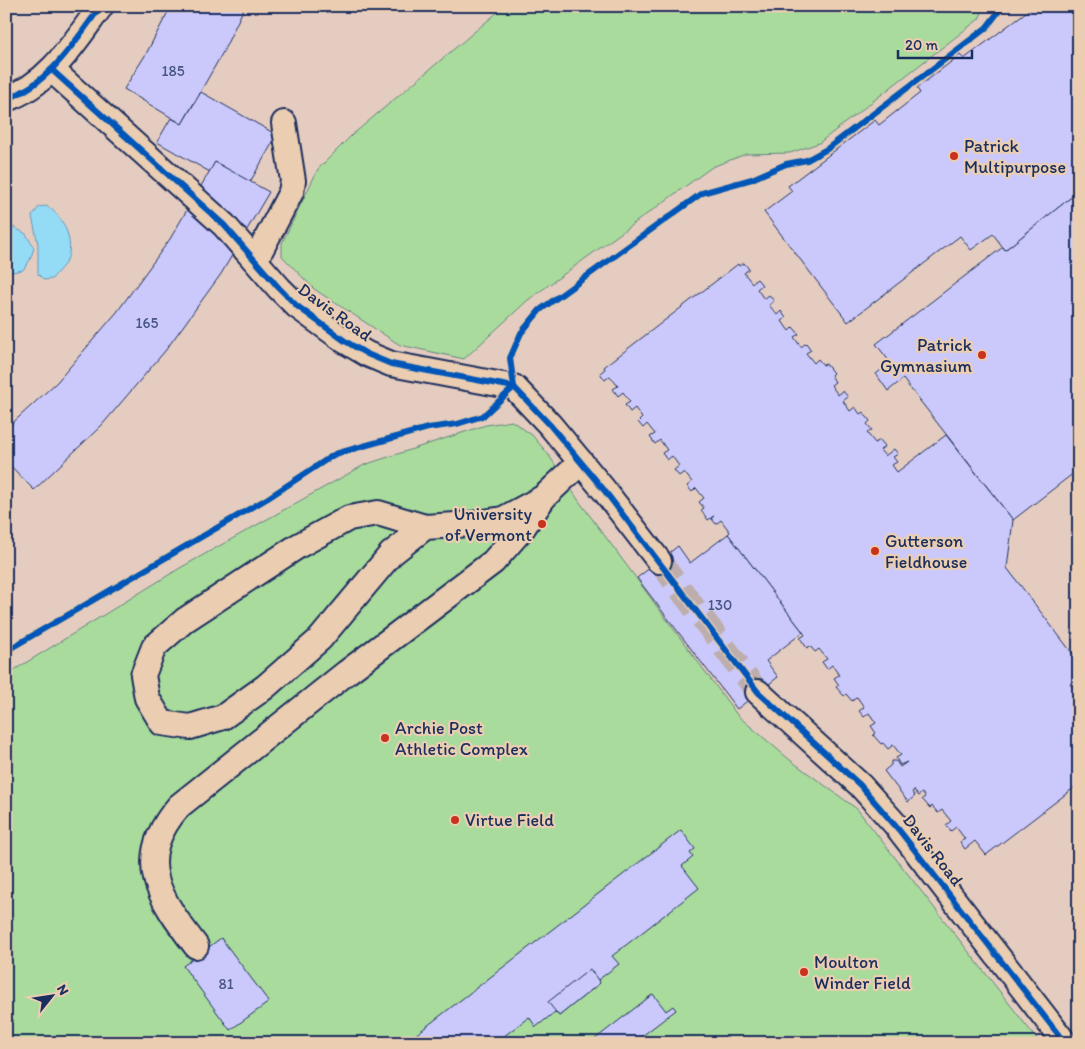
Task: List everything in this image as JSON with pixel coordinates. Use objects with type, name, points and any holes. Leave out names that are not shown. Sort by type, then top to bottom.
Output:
[{"type":"street","points":[[6,99],[39,81],[52,70],[101,6]]},
{"type":"street","name":"Davis Road","points":[[52,70],[224,224],[297,306],[367,354],[391,364],[514,387],[581,462],[659,561]]},
{"type":"street","points":[[256,259],[291,192],[293,181],[284,123]]},
{"type":"street","points":[[196,946],[173,917],[159,888],[153,866],[157,843],[164,823],[179,806],[346,673],[494,562],[522,529],[544,497],[581,462]]},
{"type":"street","points":[[425,527],[391,554],[320,639],[265,687],[223,716],[190,727],[162,723],[147,698],[143,675],[154,647],[185,620],[298,546],[349,518],[378,514],[425,527],[471,524],[503,518],[544,497]]},
{"type":"street","name":"Davis Road","points":[[758,692],[860,785],[895,824],[1065,1043]]},
{"type":"green space","points":[[505,6],[985,6],[979,19],[819,143],[790,153],[746,154],[712,167],[528,300],[464,359],[400,345],[314,289],[282,256],[282,243],[318,169],[352,135]]},
{"type":"green space","name":"Archie Post Athletic Complex","points":[[512,421],[532,435],[548,454],[579,501],[738,716],[790,760],[857,809],[1040,1043],[6,1043],[6,675],[180,568],[364,465],[486,425]]},
{"type":"water","points":[[46,206],[58,215],[66,229],[69,253],[64,265],[52,279],[44,280],[38,274],[38,244],[32,216],[39,207]]},
{"type":"water","points":[[10,225],[26,234],[34,248],[30,260],[23,270],[6,273],[6,227]]},
{"type":"building","points":[[171,6],[245,6],[223,52],[182,124],[124,89],[146,54]]},
{"type":"building","name":"Patrick Multipurpose","points":[[1034,6],[1079,6],[1079,191],[1005,250],[993,234],[971,250],[960,236],[848,322],[764,212],[792,191],[788,186],[875,120],[879,125],[920,93],[917,88],[960,55],[964,59]]},
{"type":"building","points":[[201,92],[277,135],[250,182],[215,162],[210,172],[157,142],[171,118],[182,124]]},
{"type":"building","points":[[215,162],[269,192],[221,274],[165,351],[102,425],[34,490],[6,461],[6,429],[57,382],[117,312],[170,239]]},
{"type":"building","name":"Patrick Gymnasium","points":[[1079,191],[1079,469],[1013,520],[903,379],[888,391],[876,374],[885,367],[888,371],[893,366],[876,344],[1003,247],[1005,250]]},
{"type":"building","name":"Gutterson Fieldhouse","points":[[744,263],[749,269],[744,273],[752,283],[757,279],[762,285],[757,289],[764,299],[769,295],[774,301],[769,305],[777,315],[781,311],[786,318],[782,321],[789,331],[793,327],[799,334],[794,337],[801,347],[806,343],[811,350],[806,353],[814,363],[818,359],[823,365],[826,364],[833,373],[831,375],[835,382],[831,385],[838,395],[843,391],[848,397],[843,401],[850,411],[855,407],[860,414],[863,412],[870,421],[867,424],[872,430],[867,433],[875,443],[880,440],[885,446],[880,450],[885,456],[894,449],[898,454],[893,457],[897,462],[892,465],[897,472],[946,435],[1013,520],[1007,568],[1079,662],[1079,677],[1070,684],[1079,696],[1079,784],[986,855],[975,841],[965,849],[960,842],[965,839],[956,827],[951,831],[946,825],[951,821],[942,810],[938,813],[932,806],[930,808],[922,799],[925,797],[922,793],[918,796],[914,790],[912,792],[915,796],[908,802],[884,771],[891,765],[891,761],[896,761],[900,767],[907,762],[900,765],[896,758],[901,755],[893,745],[888,749],[873,735],[876,733],[871,726],[876,723],[869,713],[864,717],[859,711],[864,707],[857,697],[852,701],[846,694],[844,696],[836,687],[839,685],[834,678],[839,675],[832,665],[827,669],[822,662],[827,659],[819,649],[815,652],[810,646],[807,648],[800,638],[805,635],[728,534],[730,532],[721,520],[716,524],[711,518],[708,520],[701,510],[704,508],[699,502],[704,498],[696,488],[692,492],[687,486],[692,482],[684,472],[679,476],[674,470],[679,466],[672,456],[667,460],[662,453],[667,450],[660,440],[655,444],[650,437],[655,434],[647,424],[643,428],[638,422],[642,418],[635,408],[630,412],[625,405],[630,402],[623,392],[618,396],[613,389],[618,386],[610,376],[605,380],[600,373],[605,369],[604,367],[738,264],[739,266]]},
{"type":"building","points":[[728,534],[803,632],[766,661],[778,677],[737,709],[637,578],[678,546],[690,563]]},
{"type":"building","points":[[681,830],[695,849],[690,853],[693,857],[682,866],[699,888],[612,956],[619,964],[598,980],[600,983],[559,1016],[555,1012],[536,1027],[529,1017],[495,1043],[405,1043]]},
{"type":"building","points":[[221,938],[269,1002],[230,1030],[183,966]]},
{"type":"building","points":[[590,969],[600,983],[559,1016],[548,1002]]},
{"type":"building","points":[[653,994],[666,1011],[673,1006],[676,1010],[633,1043],[590,1043]]},
{"type":"tunnel","points":[[659,561],[758,692]]},
{"type":"cycle path","points":[[6,99],[22,92],[49,72],[71,47],[101,6]]},
{"type":"cycle path","points":[[514,387],[510,358],[521,333],[540,310],[702,193],[752,179],[786,164],[807,160],[827,149],[986,28],[1003,6]]},
{"type":"cycle path","points":[[52,70],[224,225],[297,306],[345,341],[367,354],[391,364],[514,387],[550,425],[604,490],[758,692],[860,785],[899,830],[1065,1043]]},
{"type":"cycle path","points":[[6,651],[268,498],[335,454],[428,428],[457,424],[483,416],[514,387]]},
{"type":"place","name":"Patrick Multipurpose","points":[[954,156]]},
{"type":"place","name":"Patrick Gymnasium","points":[[982,355]]},
{"type":"place","name":"University of Vermont","points":[[542,524]]},
{"type":"place","name":"Gutterson Fieldhouse","points":[[875,551]]},
{"type":"place","name":"Archie Post Athletic Complex","points":[[385,738]]},
{"type":"place","name":"Virtue Field","points":[[455,820]]},
{"type":"place","name":"Moulton Winder Field","points":[[804,972]]}]
